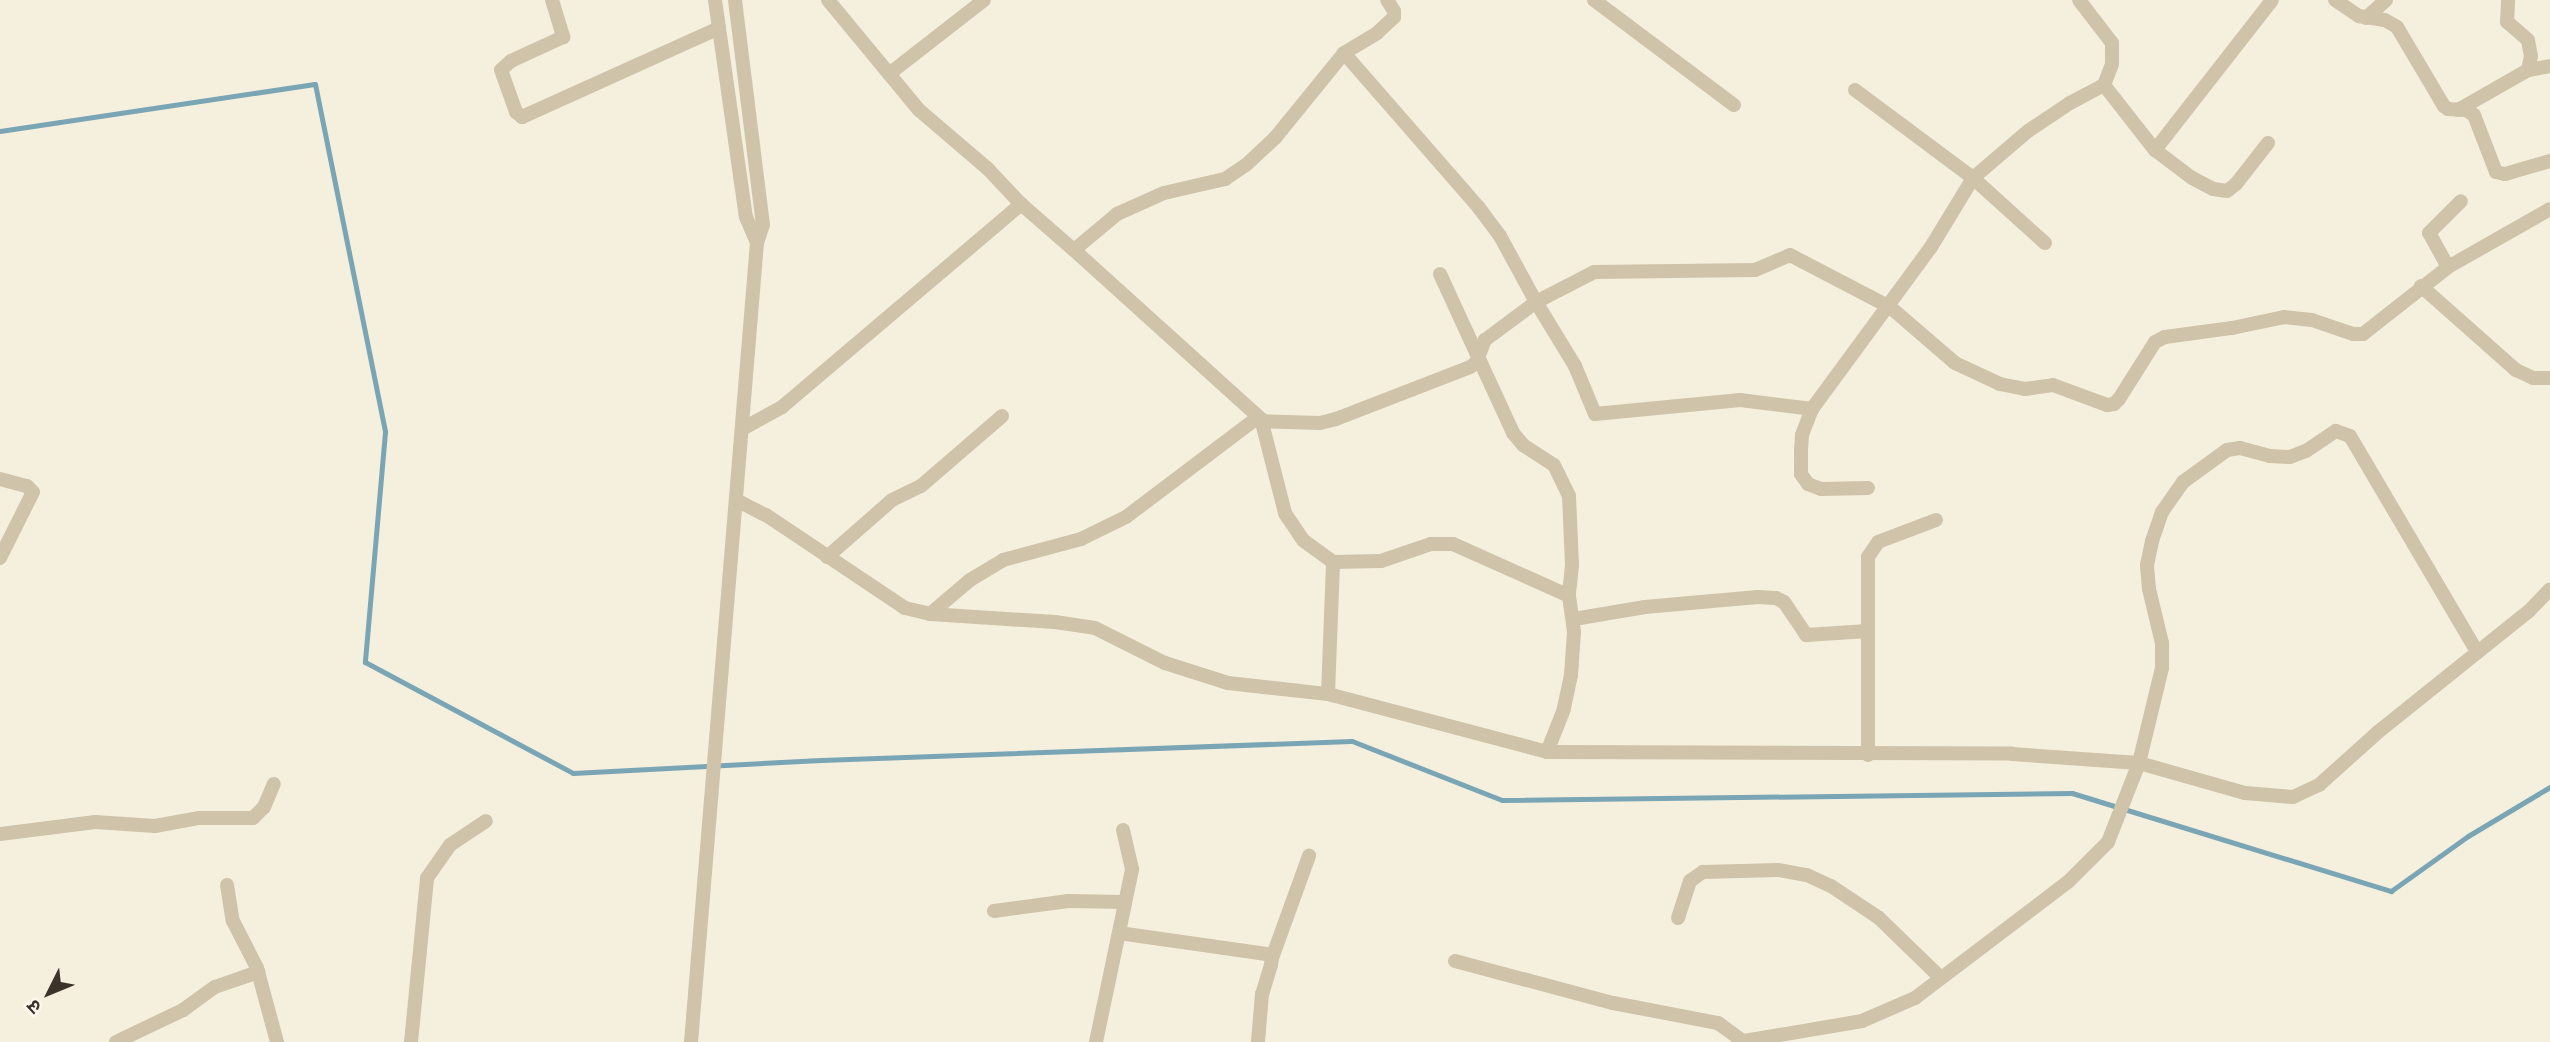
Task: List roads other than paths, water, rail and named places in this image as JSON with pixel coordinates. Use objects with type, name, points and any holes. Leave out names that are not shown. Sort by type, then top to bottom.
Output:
[{"type":"street","points":[[552,0],[563,37],[510,61],[501,70],[516,112],[522,117],[719,27]]},
{"type":"street","points":[[715,0],[746,217],[757,243]]},
{"type":"street","points":[[691,1042],[757,243],[762,225],[760,181],[735,0]]},
{"type":"street","points":[[828,0],[932,122],[988,169],[1021,204],[1261,419],[1285,513],[1303,540],[1333,562],[1381,561],[1431,544],[1454,544],[1569,596]]},
{"type":"street","points":[[889,74],[984,0]]},
{"type":"street","points":[[1074,250],[1116,214],[1164,193],[1225,179],[1246,165],[1275,138],[1344,52],[1377,33],[1394,18],[1394,11],[1387,0]]},
{"type":"street","points":[[1594,0],[1734,105]]},
{"type":"street","points":[[1868,488],[1821,489],[1808,484],[1801,474],[1801,450],[1802,435],[1812,409],[1890,307],[1973,178],[2028,131],[2070,103],[2104,85],[2112,64],[2112,43],[2079,0]]},
{"type":"street","points":[[2155,150],[2272,0]]},
{"type":"street","points":[[2335,0],[2351,12],[2366,18],[2391,22],[2398,27],[2444,106],[2448,110],[2474,115],[2496,172],[2505,174],[2550,161]]},
{"type":"street","points":[[2366,18],[2386,0]]},
{"type":"street","points":[[2508,0],[2507,22],[2528,40],[2531,56],[2528,70]]},
{"type":"street","points":[[1344,52],[1500,236],[1575,366],[1591,408],[1599,415],[1740,400],[1812,409]]},
{"type":"street","points":[[2458,110],[2528,70],[2550,66]]},
{"type":"street","points":[[2104,85],[2155,150],[2192,178],[2213,189],[2227,191],[2236,184],[2267,144]]},
{"type":"street","points":[[1855,90],[1973,178],[2045,243]]},
{"type":"street","points":[[2448,267],[2429,233],[2461,201]]},
{"type":"street","points":[[742,429],[782,407],[1021,204]]},
{"type":"street","points":[[930,614],[970,580],[1003,561],[1081,539],[1126,517],[1247,424],[1261,419],[1307,423],[1336,419],[1425,387],[1473,366],[1485,340],[1536,302],[1594,272],[1755,270],[1790,255],[1890,307],[1955,363],[2000,384],[2025,389],[2053,385],[2107,405],[2114,404],[2119,399],[2155,342],[2165,337],[2232,328],[2284,317],[2312,320],[2353,334],[2363,334],[2448,267],[2550,209]]},
{"type":"street","points":[[1440,274],[1513,433],[1523,445],[1554,465],[1566,486],[1572,542],[1569,596],[1574,619],[1571,674],[1564,709],[1547,752]]},
{"type":"street","points":[[2421,286],[2516,370],[2533,378],[2550,378]]},
{"type":"street","points":[[827,557],[892,500],[921,486],[1002,416]]},
{"type":"street","points":[[1455,961],[1613,1003],[1718,1023],[1740,1041],[1863,1021],[1915,998],[2068,882],[2108,842],[2139,763],[2162,668],[2162,643],[2149,589],[2147,565],[2158,520],[2183,482],[2227,450],[2240,448],[2270,456],[2290,457],[2306,452],[2336,430],[2350,436],[2477,652]]},
{"type":"street","points":[[0,479],[27,486],[33,495],[0,558]]},
{"type":"street","points":[[736,500],[766,515],[894,602],[930,614],[1077,624],[1121,639],[1165,663],[1228,683],[1328,694],[1547,752],[2012,754],[2139,763],[2245,793],[2293,797],[2319,785],[2378,732],[2529,611],[2550,589]]},
{"type":"street","points":[[1868,755],[1868,557],[1878,542],[1936,520]]},
{"type":"street","points":[[1328,694],[1333,562]]},
{"type":"street","points":[[1574,619],[1645,607],[1758,597],[1776,598],[1784,602],[1806,635],[1868,631]]},
{"type":"street","points":[[0,834],[95,822],[155,826],[199,818],[253,818],[264,807],[274,784]]},
{"type":"street","points":[[411,1042],[427,878],[450,845],[486,821]]},
{"type":"street","points":[[1096,1042],[1132,869],[1123,830]]},
{"type":"street","points":[[1258,1042],[1262,994],[1272,958],[1309,856]]},
{"type":"street","points":[[1678,918],[1690,881],[1703,872],[1778,870],[1807,875],[1831,886],[1879,918],[1941,978]]},
{"type":"street","points":[[227,885],[233,920],[258,972],[277,1042]]},
{"type":"street","points":[[994,911],[1068,901],[1125,902]]},
{"type":"street","points":[[1119,933],[1253,950],[1272,958]]},
{"type":"street","points":[[116,1042],[183,1010],[215,987],[258,972]]},
{"type":"waterway","points":[[0,131],[315,84],[385,432],[365,662],[573,773],[821,760],[1352,741],[1502,800],[2072,793],[2391,891],[2468,836],[2550,787]]}]
